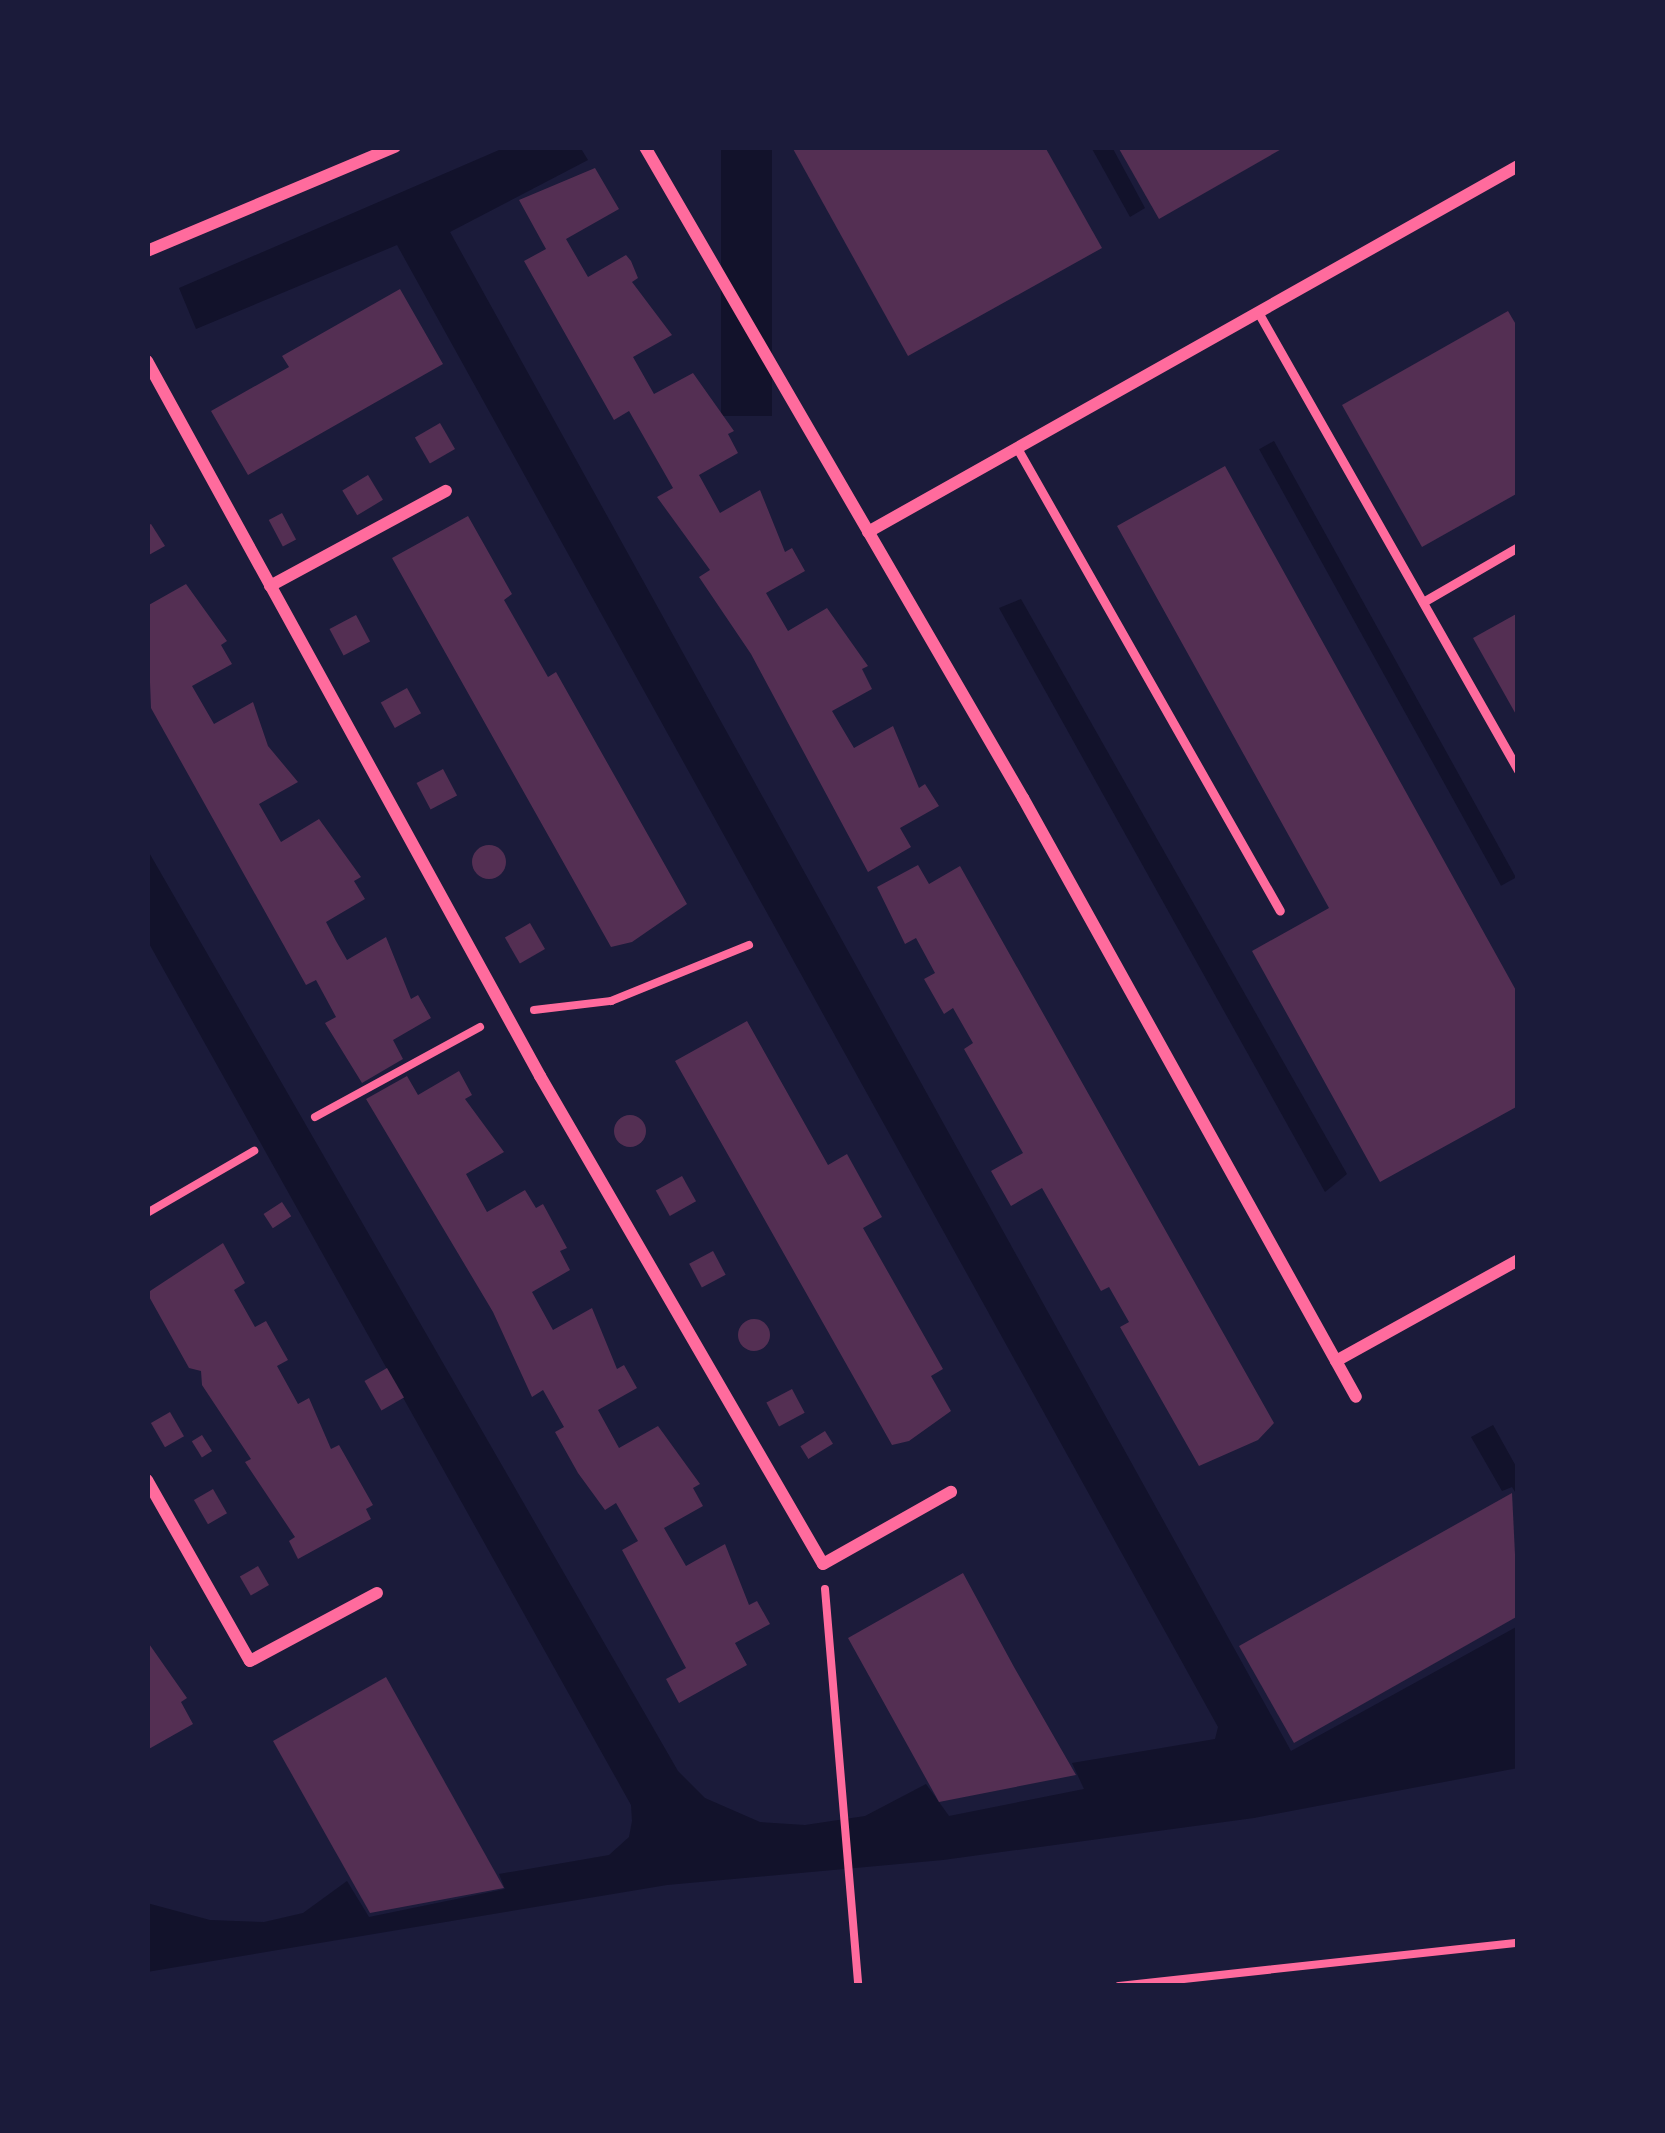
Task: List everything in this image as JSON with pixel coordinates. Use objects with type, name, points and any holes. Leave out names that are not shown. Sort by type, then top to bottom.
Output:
[{"type":"street","points":[[147,251],[395,147]]},
{"type":"street","points":[[645,147],[1356,1396]]},
{"type":"street","points":[[868,532],[1518,166]]},
{"type":"street","points":[[147,361],[540,1076],[823,1564],[951,1492]]},
{"type":"street","points":[[270,586],[446,490]]},
{"type":"street","points":[[1336,1361],[1518,1260]]},
{"type":"street","points":[[147,1480],[250,1661],[376,1593]]},
{"type":"lane","points":[[1258,312],[1518,770]]},
{"type":"lane","points":[[1017,448],[1280,911]]},
{"type":"lane","points":[[1423,602],[1518,547]]},
{"type":"path","points":[[147,1213],[254,1151]]},
{"type":"path","points":[[823,1564],[858,1986]]},
{"type":"path","points":[[1119,1986],[1518,1943]]},
{"type":"shaded area","points":[[506,147],[580,147],[588,160],[450,232],[1291,1751],[1518,1626],[1518,1768],[1254,1818],[943,1860],[667,1885],[147,1972],[147,1903],[210,1920],[264,1922],[303,1913],[347,1881],[369,1917],[505,1889],[499,1874],[609,1855],[629,1837],[632,1821],[631,1805],[147,940],[147,849],[678,1771],[705,1798],[760,1822],[805,1825],[865,1816],[926,1784],[949,1816],[1084,1789],[1072,1763],[1215,1739],[1218,1727],[397,245],[196,329],[179,288]]},
{"type":"shaded area","points":[[721,147],[772,147],[772,416],[721,416]]},
{"type":"shaded area","points":[[1091,147],[1112,147],[1145,208],[1130,217]]},
{"type":"shaded area","points":[[1274,441],[1516,877],[1501,886],[1259,449]]},
{"type":"shaded area","points":[[1021,599],[1347,1174],[1325,1192],[999,608]]},
{"type":"shaded area","points":[[1493,1425],[1518,1470],[1518,1497],[1512,1487],[1502,1491],[1471,1437]]},
{"type":"building","points":[[792,147],[1045,147],[1102,248],[908,356]]},
{"type":"building","points":[[1118,147],[1285,147],[1159,219]]},
{"type":"building","points":[[595,168],[619,209],[566,239],[588,277],[626,255],[631,261],[638,278],[632,282],[672,335],[633,357],[654,394],[693,373],[734,431],[728,434],[738,453],[699,475],[720,513],[760,490],[785,552],[792,548],[805,571],[766,593],[788,631],[827,608],[868,666],[862,669],[872,689],[832,711],[854,748],[893,726],[919,788],[925,784],[939,806],[900,828],[911,847],[868,872],[751,654],[699,577],[710,570],[657,497],[673,488],[629,411],[614,420],[524,261],[546,249],[519,200]]},
{"type":"building","points":[[400,289],[443,364],[248,475],[211,411],[289,367],[282,356]]},
{"type":"building","points":[[1508,311],[1518,328],[1518,493],[1422,547],[1342,405]]},
{"type":"building","points":[[440,423],[455,449],[430,463],[415,438]]},
{"type":"building","points":[[1225,466],[1518,994],[1518,1106],[1380,1182],[1252,951],[1329,908],[1117,526]]},
{"type":"building","points":[[368,475],[383,500],[357,515],[342,490]]},
{"type":"building","points":[[282,513],[296,539],[283,547],[269,520]]},
{"type":"building","points":[[468,516],[512,594],[504,600],[548,677],[556,672],[687,904],[632,942],[611,947],[392,558]]},
{"type":"building","points":[[151,524],[165,546],[147,556],[147,526]]},
{"type":"building","points":[[186,584],[227,641],[221,645],[232,664],[192,686],[214,724],[253,702],[268,746],[298,782],[259,804],[281,842],[319,819],[361,877],[354,881],[365,899],[326,922],[336,941],[347,960],[386,937],[411,999],[418,995],[431,1018],[393,1040],[403,1059],[362,1083],[325,1023],[336,1017],[316,980],[306,985],[151,708],[147,606]]},
{"type":"building","points":[[1518,613],[1518,718],[1473,638]]},
{"type":"building","points":[[356,615],[370,641],[344,656],[330,629]]},
{"type":"building","points":[[407,688],[421,713],[395,728],[381,703]]},
{"type":"building","points":[[443,769],[457,795],[431,810],[417,783]]},
{"type":"building","points":[[489,845],[501,850],[506,862],[501,874],[489,879],[477,874],[472,862],[477,850]]},
{"type":"building","points":[[918,865],[929,884],[960,866],[1274,1423],[1258,1440],[1199,1466],[1120,1327],[1129,1322],[1109,1287],[1101,1291],[1042,1188],[1011,1206],[991,1171],[1023,1153],[964,1049],[973,1043],[953,1008],[944,1014],[924,979],[935,973],[916,938],[905,944],[877,887]]},
{"type":"building","points":[[530,923],[545,949],[520,963],[505,938]]},
{"type":"building","points":[[747,1021],[828,1165],[847,1154],[882,1217],[863,1228],[943,1369],[931,1376],[951,1411],[909,1441],[892,1445],[675,1061]]},
{"type":"building","points":[[459,1071],[472,1095],[465,1099],[504,1152],[466,1174],[487,1212],[525,1190],[536,1208],[543,1204],[567,1248],[560,1251],[570,1270],[532,1292],[553,1330],[592,1308],[617,1369],[624,1365],[637,1388],[598,1410],[619,1448],[658,1426],[700,1484],[693,1488],[703,1506],[664,1528],[686,1566],[725,1544],[749,1605],[757,1601],[770,1624],[735,1643],[747,1665],[679,1703],[666,1679],[686,1668],[622,1550],[638,1541],[616,1503],[605,1510],[578,1473],[555,1432],[564,1427],[543,1390],[532,1397],[493,1312],[366,1099],[407,1076],[418,1095]]},
{"type":"building","points":[[630,1115],[641,1120],[646,1131],[641,1142],[630,1147],[619,1142],[614,1131],[619,1120]]},
{"type":"building","points":[[682,1176],[696,1201],[670,1216],[656,1191]]},
{"type":"building","points":[[282,1202],[291,1216],[273,1228],[264,1214]]},
{"type":"building","points":[[223,1243],[245,1283],[234,1290],[255,1327],[266,1321],[288,1360],[277,1366],[298,1404],[309,1398],[331,1449],[339,1445],[373,1505],[366,1509],[371,1519],[298,1559],[289,1541],[295,1537],[245,1462],[251,1459],[202,1385],[201,1371],[189,1368],[147,1293]]},
{"type":"building","points":[[713,1251],[726,1275],[702,1288],[689,1264]]},
{"type":"building","points":[[754,1319],[766,1323],[770,1335],[766,1347],[754,1351],[742,1347],[738,1335],[742,1323]]},
{"type":"building","points":[[387,1368],[404,1397],[381,1410],[364,1381]]},
{"type":"building","points":[[792,1389],[805,1413],[779,1426],[766,1403]]},
{"type":"building","points":[[170,1412],[184,1436],[165,1447],[151,1423]]},
{"type":"building","points":[[825,1431],[833,1444],[808,1459],[800,1446]]},
{"type":"building","points":[[202,1435],[212,1451],[202,1457],[192,1441]]},
{"type":"building","points":[[213,1489],[227,1513],[208,1524],[194,1500]]},
{"type":"building","points":[[1512,1493],[1518,1616],[1294,1743],[1239,1646]]},
{"type":"building","points":[[258,1566],[269,1585],[251,1596],[240,1576]]},
{"type":"building","points":[[963,1573],[1076,1775],[939,1802],[848,1638]]},
{"type":"building","points":[[147,1641],[187,1698],[181,1702],[193,1724],[147,1750]]},
{"type":"building","points":[[386,1677],[504,1888],[370,1913],[273,1741]]}]
